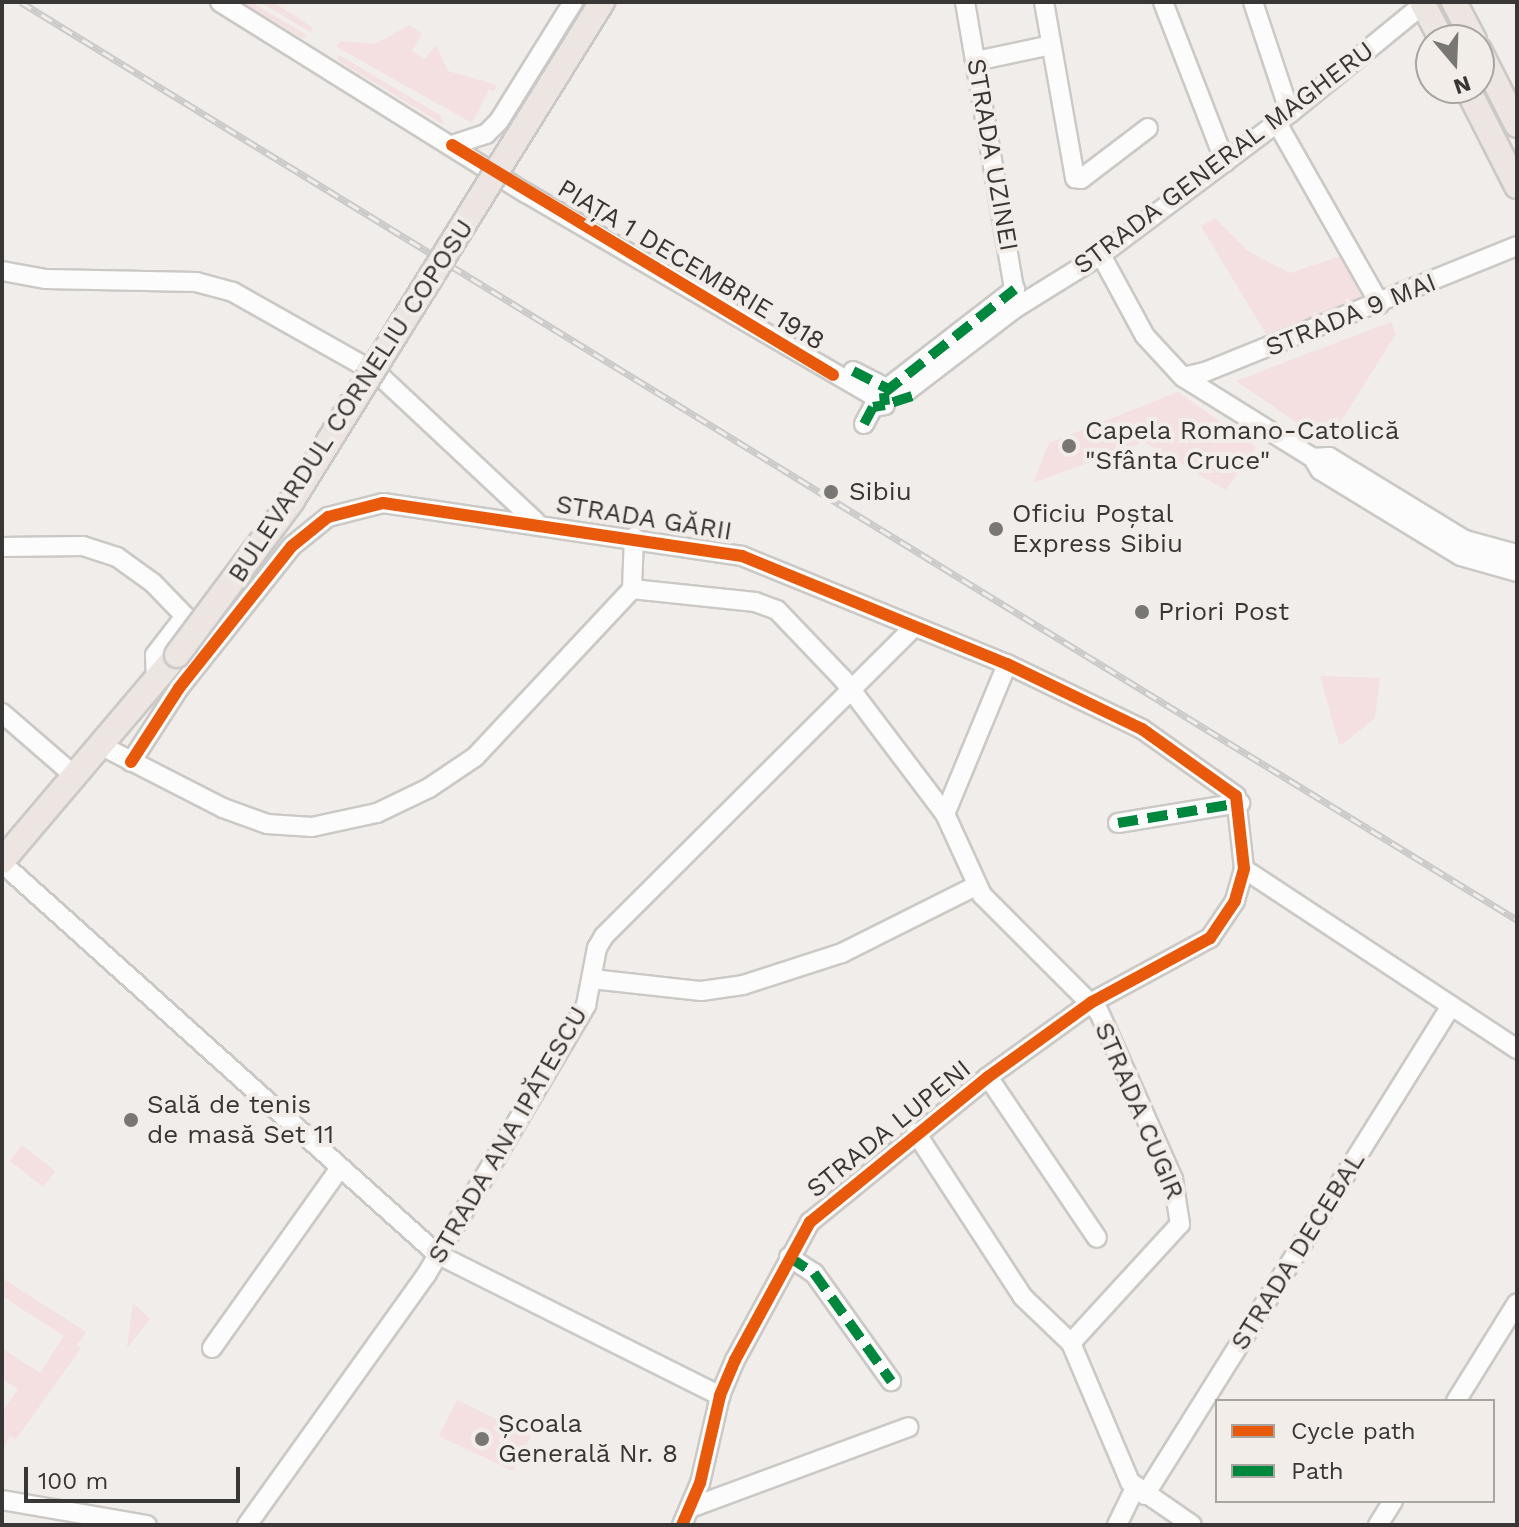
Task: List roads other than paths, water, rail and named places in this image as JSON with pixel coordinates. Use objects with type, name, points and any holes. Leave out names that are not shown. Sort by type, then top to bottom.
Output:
[{"type":"main road","name":"BULEVARDUL CORNELIU COPOSU","points":[[2,862],[156,682],[291,502],[602,2]]},
{"type":"main road","points":[[1454,2],[1466,24]]},
{"type":"main road","points":[[1424,3],[1434,24]]},
{"type":"main road","points":[[1495,82],[1517,125]]},
{"type":"main road","points":[[1475,104],[1517,186]]},
{"type":"street","name":"PIAȚA 1 DECEMBRIE 1918","points":[[220,2],[526,193],[858,390],[886,397]]},
{"type":"street","points":[[452,145],[486,134],[508,109],[573,2]]},
{"type":"street","name":"STRADA UZINEI","points":[[965,2],[1016,298]]},
{"type":"street","points":[[1044,2],[1075,178],[1081,179],[1148,128]]},
{"type":"street","points":[[1163,2],[1225,162]]},
{"type":"street","points":[[1253,2],[1284,118],[1380,304]]},
{"type":"street","name":"STRADA GENERAL MAGHERU","points":[[1016,298],[1101,255],[1284,118],[1424,3]]},
{"type":"street","points":[[976,61],[1051,45]]},
{"type":"street","points":[[508,109],[510,157],[526,193]]},
{"type":"street","name":"STRADA 9 MAI","points":[[1183,377],[1380,304],[1517,246]]},
{"type":"street","points":[[1101,255],[1145,336],[1183,377],[1313,458],[1320,470],[1461,556],[1517,572]]},
{"type":"street","points":[[2,271],[46,279],[196,282],[233,292],[378,374],[536,522]]},
{"type":"street","points":[[864,424],[873,407],[886,397],[907,391],[1016,298]]},
{"type":"street","points":[[853,371],[886,397],[912,396]]},
{"type":"street","points":[[1313,458],[1329,457],[1465,540],[1517,554]]},
{"type":"street","name":"STRADA GĂRII","points":[[131,762],[179,688],[292,546],[328,517],[383,503],[536,522],[742,556],[1007,664],[1142,729],[1229,788],[1240,803]]},
{"type":"street","name":"STRADA GĂRII","points":[[632,589],[634,537]]},
{"type":"street","points":[[2,547],[83,546],[117,557],[153,583],[185,616],[155,655],[156,682]]},
{"type":"street","points":[[102,746],[267,824],[312,827],[377,813],[429,788],[484,750],[632,589],[766,604],[850,690],[945,814],[976,886],[1092,1002]]},
{"type":"street","name":"STRADA ANA IPĂTESCU","points":[[247,1525],[437,1254],[586,1005],[604,936],[914,627]]},
{"type":"street","points":[[945,814],[1007,664]]},
{"type":"street","points":[[2,713],[76,777]]},
{"type":"street","points":[[1118,823],[1240,803],[1244,869],[1517,1049]]},
{"type":"street","points":[[2,862],[437,1254],[720,1396]]},
{"type":"street","name":"STRADA LUPENI","points":[[686,1517],[720,1396],[789,1257],[823,1209],[988,1077],[1092,1002],[1210,938],[1235,901],[1244,869]]},
{"type":"street","points":[[592,979],[701,991],[743,985],[842,953],[976,886]]},
{"type":"street","name":"STRADA CUGIR","points":[[1071,1343],[1180,1224],[1173,1179],[1092,1002]]},
{"type":"street","name":"STRADA DECEBAL","points":[[1117,1525],[1451,1006]]},
{"type":"street","points":[[988,1077],[1097,1238]]},
{"type":"street","points":[[916,1133],[1023,1297],[1071,1343],[1121,1466],[1140,1492],[1192,1525]]},
{"type":"street","points":[[212,1348],[340,1168]]},
{"type":"street","points":[[789,1257],[814,1273],[891,1381]]},
{"type":"street","points":[[1457,1399],[1517,1303]]},
{"type":"street","points":[[686,1517],[909,1427]]},
{"type":"street","points":[[2,1500],[147,1525]]},
{"type":"street","points":[[1378,1525],[1392,1503]]},
{"type":"railway","points":[[21,2],[1517,920]]},
{"type":"place","name":"Capela Romano-Catolică \"Sfânta Cruce\"","points":[[1069,446]]},
{"type":"place","name":"Sibiu","points":[[831,492]]},
{"type":"place","name":"Oficiu Poștal Express Sibiu","points":[[996,529]]},
{"type":"place","name":"Priori Post","points":[[1142,612]]},
{"type":"place","name":"Sală de tenis de masă Set 11","points":[[131,1120]]},
{"type":"place","name":"Școala Generală Nr. 8","points":[[482,1439]]}]
